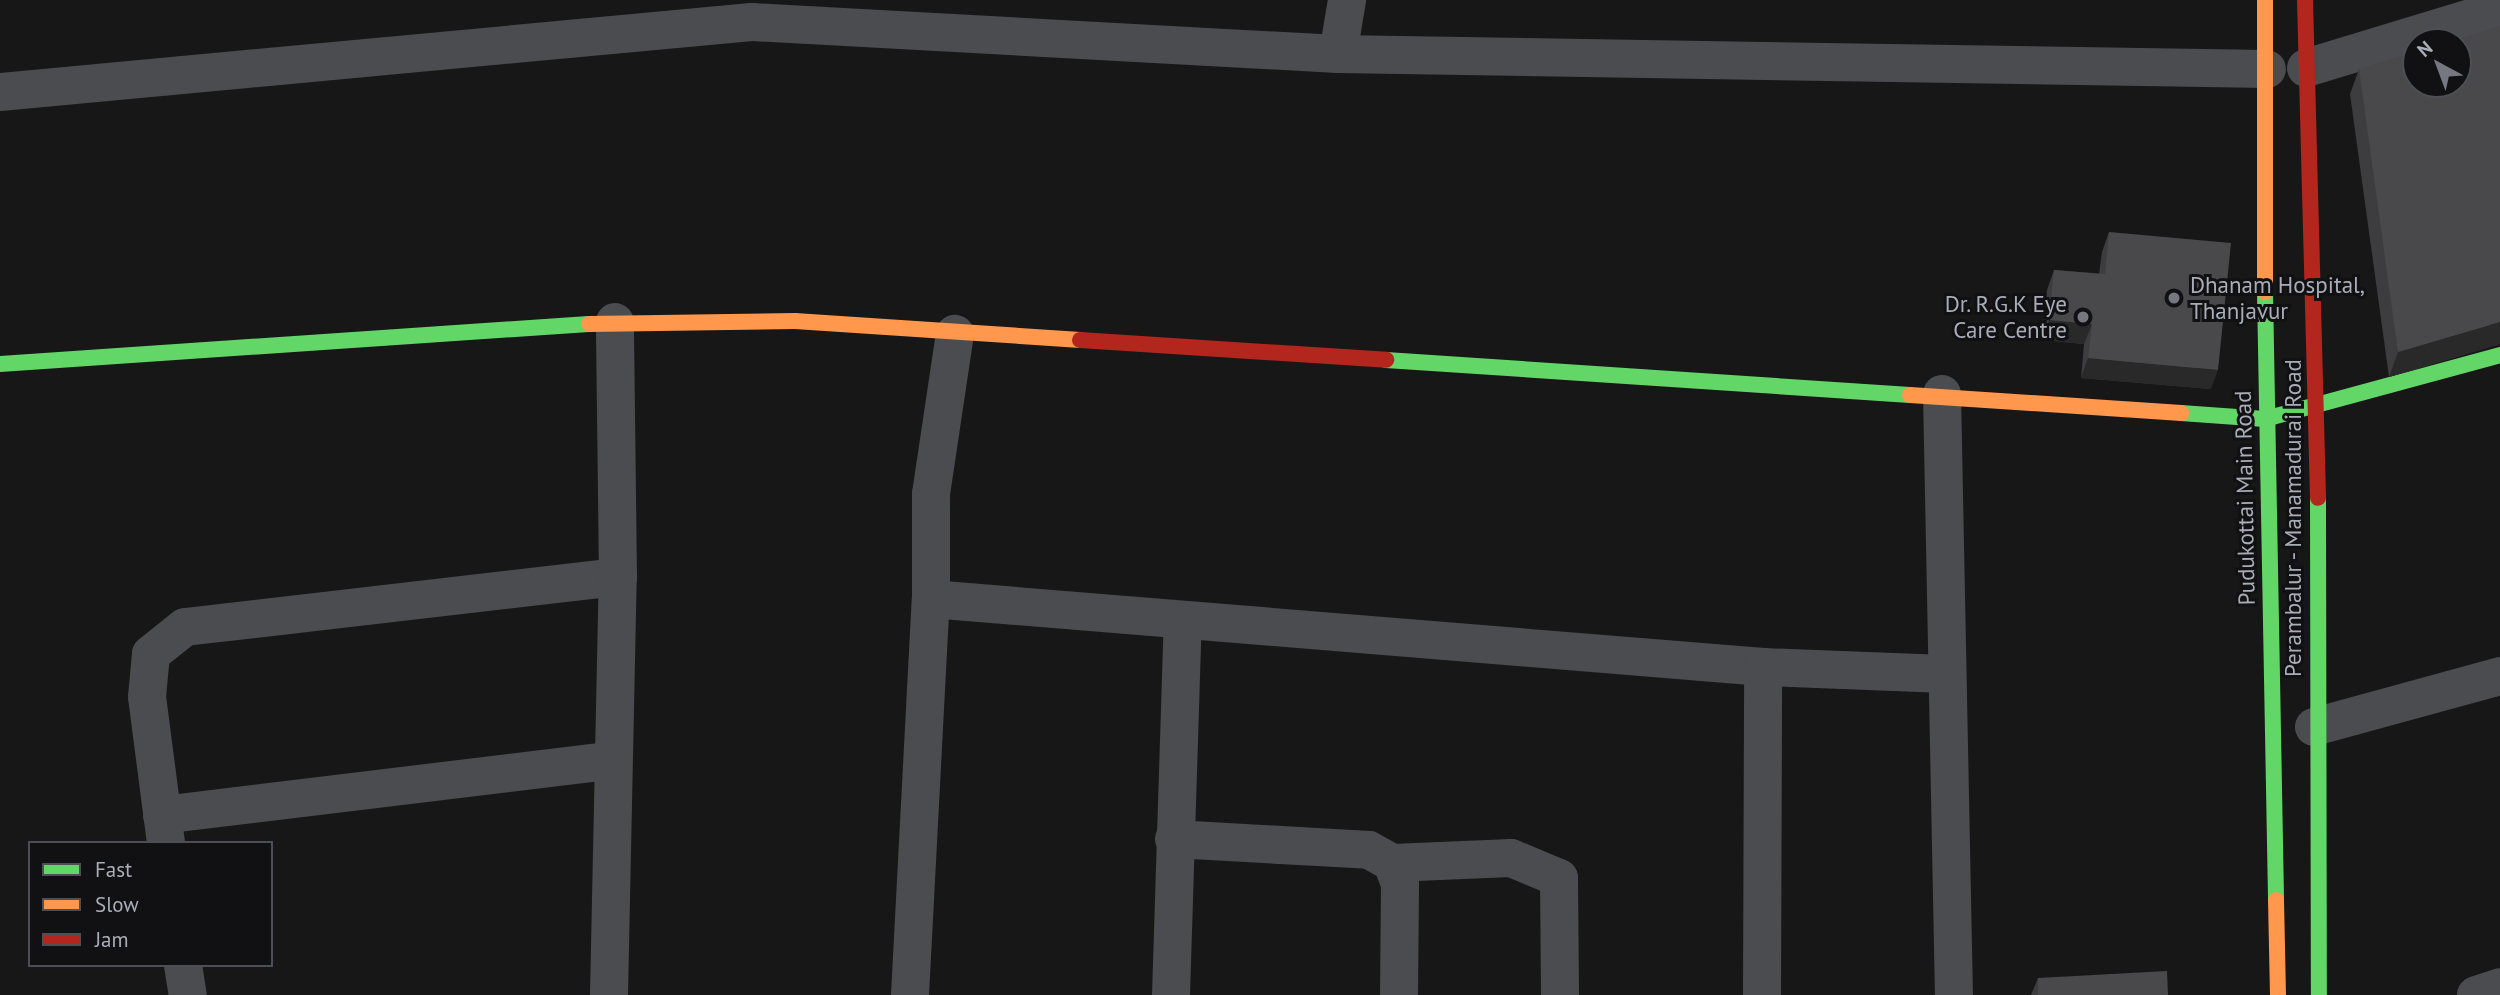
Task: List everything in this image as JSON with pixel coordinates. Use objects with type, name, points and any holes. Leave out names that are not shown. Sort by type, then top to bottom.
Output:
[{"type":"street","points":[[1338,54],[1347,0]]},
{"type":"street","name":"Pudukottai Main Road","points":[[2265,0],[2265,419],[2278,995]]},
{"type":"street","name":"Perambalur - Manamadurai Road","points":[[2305,0],[2320,402],[2314,727],[2319,995]]},
{"type":"street","points":[[2306,68],[2500,9]]},
{"type":"street","points":[[0,92],[751,11],[1338,54],[2267,69]]},
{"type":"street","points":[[0,364],[615,322],[795,321],[955,334],[1942,394],[2265,419],[2500,355]]},
{"type":"street","points":[[609,995],[611,761],[618,577],[615,322]]},
{"type":"street","points":[[910,995],[932,599],[931,494],[955,334]]},
{"type":"street","points":[[1942,394],[1945,674],[1954,995]]},
{"type":"street","points":[[611,761],[164,829],[147,696],[151,654],[185,627],[618,577]]},
{"type":"street","points":[[932,599],[1183,622],[1763,667],[1945,674]]},
{"type":"street","points":[[1171,995],[1183,622]]},
{"type":"street","points":[[1762,995],[1763,667]]},
{"type":"street","points":[[2314,727],[2500,676]]},
{"type":"street","points":[[1174,839],[1369,850],[1392,863],[1511,858],[1559,878],[1560,995]]},
{"type":"street","points":[[1392,863],[1400,884],[1399,995]]},
{"type":"street","points":[[183,967],[188,995]]},
{"type":"street","points":[[2476,995],[2500,987]]},
{"type":"building","points":[[2500,26],[2500,322],[2398,352],[2359,69],[2402,56],[2402,98],[2472,98],[2472,35]]},
{"type":"building","points":[[2109,232],[2231,243],[2218,370],[2088,358],[2092,324],[2049,320],[2054,270],[2105,274]]},
{"type":"building","points":[[2167,971],[2168,995],[2038,995],[2038,978]]},
{"type":"traffic: fast","points":[[2265,292],[2276,900]]},
{"type":"traffic: fast","points":[[0,364],[589,324]]},
{"type":"traffic: fast","points":[[2181,413],[2265,419],[2500,355]]},
{"type":"traffic: fast","points":[[1386,360],[1910,395]]},
{"type":"traffic: fast","points":[[2318,498],[2319,995]]},
{"type":"traffic: slow","points":[[2265,0],[2265,292]]},
{"type":"traffic: slow","points":[[589,324],[795,321],[1080,340]]},
{"type":"traffic: slow","points":[[1910,395],[2181,413]]},
{"type":"traffic: slow","points":[[2276,900],[2278,995]]},
{"type":"traffic: jam","points":[[2305,0],[2318,498]]},
{"type":"traffic: jam","points":[[1080,340],[1386,360]]},
{"type":"place","name":"Dhanam Hospital, Thanjavur","points":[[2174,298]]},
{"type":"place","name":"Dr. R.G.K Eye Care Centre","points":[[2083,317]]}]
